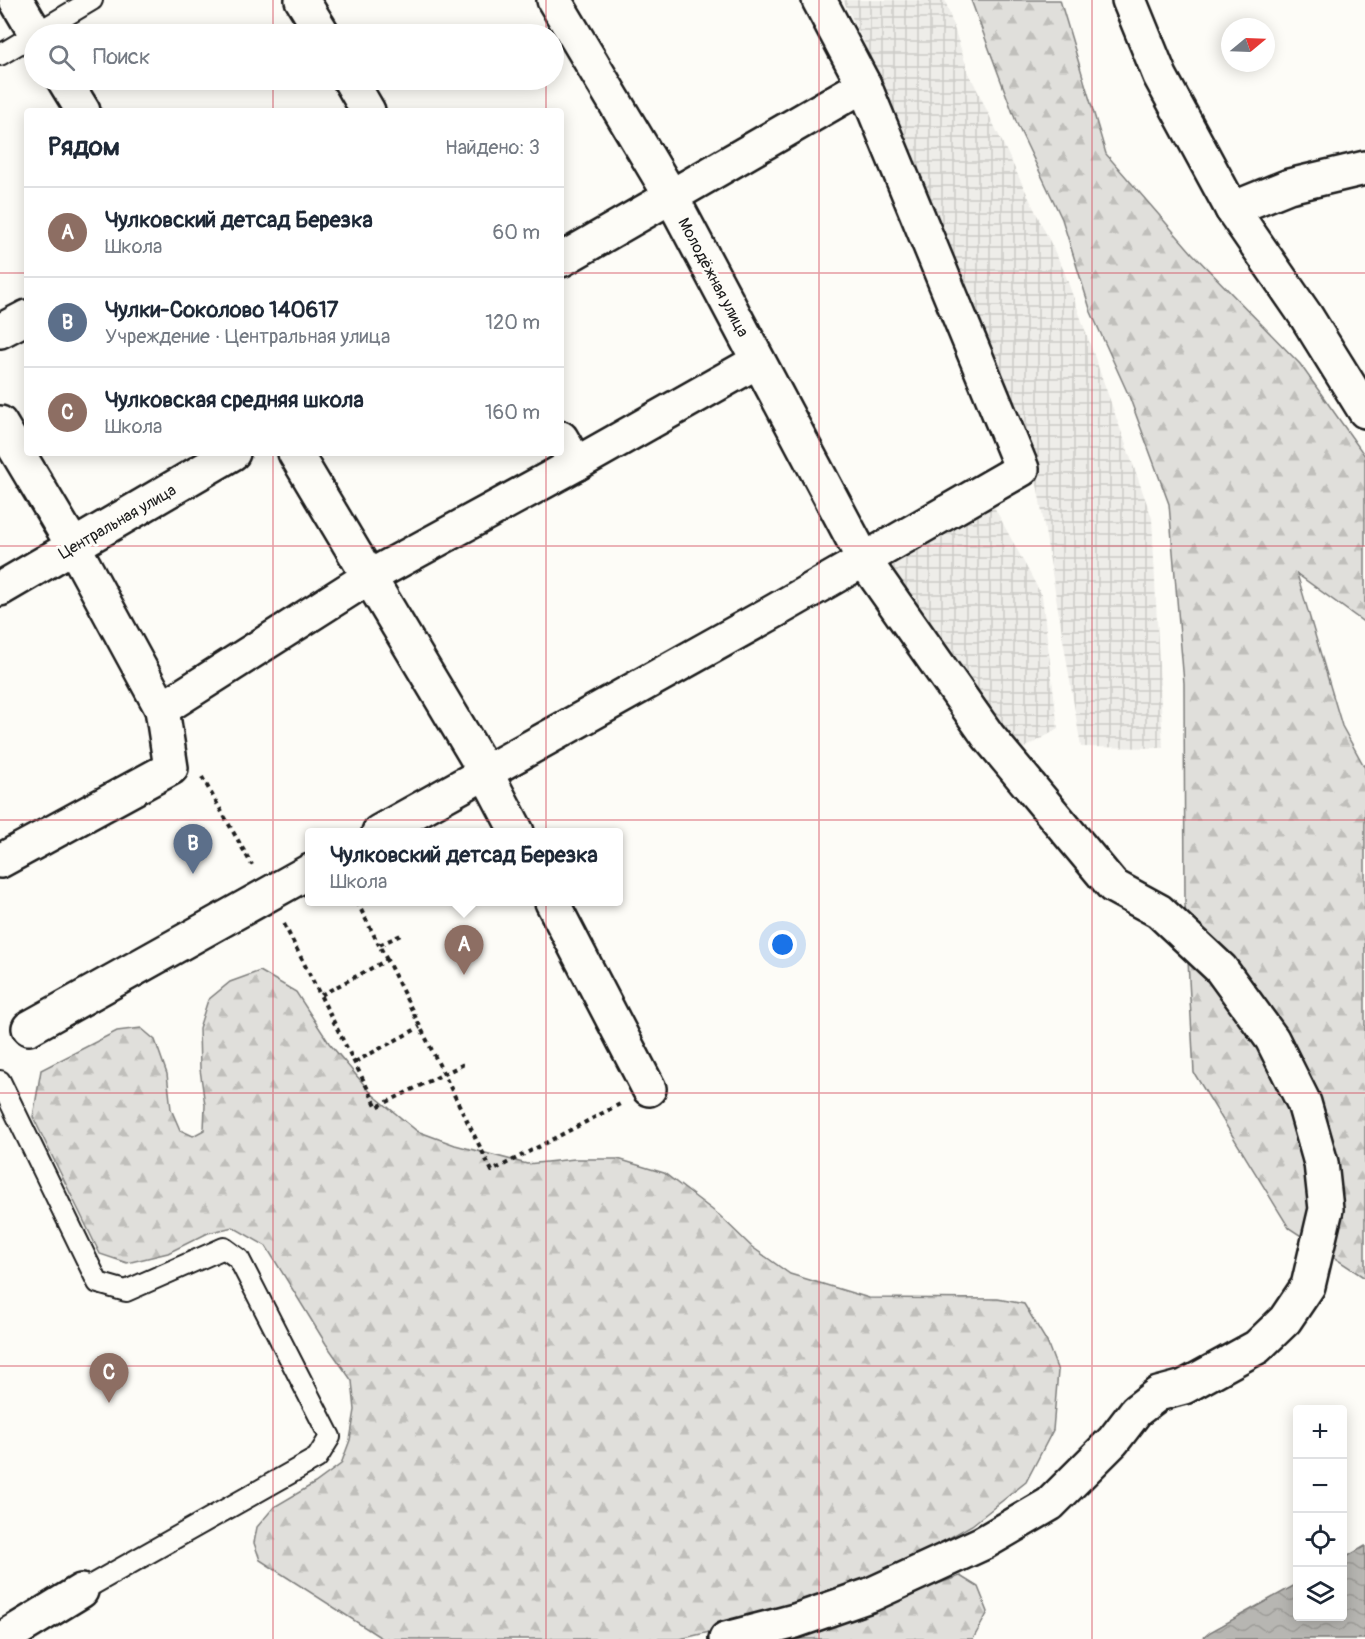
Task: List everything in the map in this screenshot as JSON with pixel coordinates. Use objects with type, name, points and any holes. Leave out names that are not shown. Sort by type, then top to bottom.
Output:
[{"type":"street","points":[[16,0],[30,24]]},
{"type":"street","points":[[302,0],[317,24]]},
{"type":"street","name":"Молодёжная улица","points":[[554,0],[671,196],[864,560],[988,736],[1113,886],[1159,911],[1221,969],[1272,1039],[1304,1103],[1321,1163],[1326,1209],[1308,1286],[1285,1320],[1257,1347],[1184,1386],[1158,1394],[1136,1411],[1113,1441],[1050,1504],[983,1543],[870,1595],[795,1622],[726,1639]]},
{"type":"street","points":[[386,828],[1022,469],[864,85],[819,0]]},
{"type":"street","points":[[1130,0],[1160,76],[1232,209],[1306,316],[1365,411]]},
{"type":"street","points":[[564,258],[864,85]]},
{"type":"street","points":[[70,90],[81,108]]},
{"type":"street","points":[[356,90],[366,108]]},
{"type":"street","points":[[1232,209],[1289,186],[1365,168]]},
{"type":"street","points":[[0,332],[24,319]]},
{"type":"street","points":[[568,451],[758,361]]},
{"type":"street","points":[[0,423],[74,547],[162,709],[171,768],[0,861]]},
{"type":"street","name":"Центральная улица","points":[[0,589],[228,456]]},
{"type":"street","points":[[297,456],[486,773],[515,828]]},
{"type":"street","points":[[162,709],[560,456]]},
{"type":"street","points":[[29,1028],[305,873]]},
{"type":"street","points":[[554,906],[649,1089]]},
{"type":"street","points":[[2,1639],[81,1591]]},
{"type":"lane","points":[[52,24],[92,0]]},
{"type":"lane","points":[[0,55],[24,41]]},
{"type":"lane","points":[[0,1081],[98,1283],[126,1291],[224,1248],[239,1259],[330,1437],[317,1458],[81,1591]]},
{"type":"path","points":[[198,771],[269,894],[377,1107],[466,1063]]},
{"type":"path","points":[[359,906],[492,1171],[649,1089]]},
{"type":"path","points":[[379,945],[403,934]]},
{"type":"path","points":[[321,995],[387,960]]},
{"type":"path","points":[[355,1062],[420,1027]]},
{"type":"shaded area","points":[[843,0],[945,0],[968,71],[1064,271],[1152,518],[1163,748],[1081,747],[1038,489],[1023,429],[974,301],[863,40]]},
{"type":"shaded area","points":[[992,503],[1042,596],[1058,729],[1016,753],[888,562]]},
{"type":"green space","points":[[971,0],[1060,0],[1106,154],[1192,253],[1300,364],[1365,456],[1365,623],[1297,574],[1342,726],[1365,768],[1365,1278],[1289,1228],[1194,1073],[1185,904],[1184,683],[1169,504],[1129,396],[1091,312],[1062,219],[1017,124]]},
{"type":"green space","points":[[260,971],[296,992],[329,1043],[372,1094],[417,1131],[455,1145],[527,1164],[575,1159],[618,1159],[664,1173],[719,1215],[752,1247],[790,1274],[869,1298],[998,1299],[1024,1304],[1047,1342],[1058,1371],[1053,1430],[1026,1482],[972,1525],[867,1585],[790,1613],[680,1639],[383,1639],[260,1560],[254,1543],[257,1527],[274,1507],[315,1483],[341,1464],[350,1440],[355,1410],[352,1381],[326,1344],[266,1246],[233,1227],[208,1233],[168,1253],[127,1263],[100,1254],[33,1117],[41,1070],[117,1031],[141,1028],[155,1040],[167,1074],[171,1109],[180,1130],[193,1136],[204,1130],[205,1105],[200,1069],[199,1028],[208,1000],[230,982]]},
{"type":"green space","points":[[960,1576],[978,1587],[988,1612],[973,1639],[780,1639]]},
{"type":"water","points":[[1365,1546],[1365,1639],[1202,1639],[1210,1632],[1293,1586],[1293,1621],[1347,1621],[1347,1557]]},
{"type":"place","name":"Чулки-Соколово 140617","points":[[193,874]]},
{"type":"place","name":"Чулковский детсад Березка","points":[[464,975]]},
{"type":"place","name":"Чулковская средняя школа","points":[[109,1403]]}]
